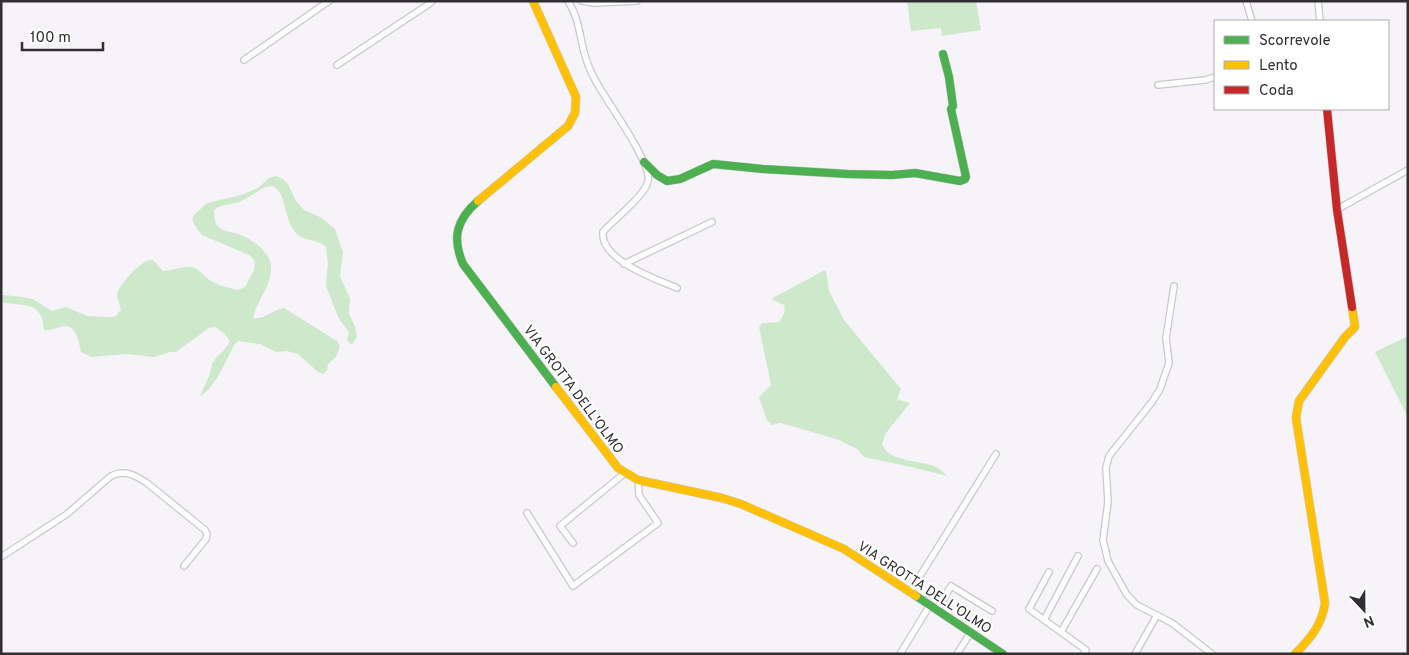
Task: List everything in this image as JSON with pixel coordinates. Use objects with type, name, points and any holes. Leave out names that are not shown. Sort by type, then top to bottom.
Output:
[{"type":"street","points":[[244,60],[329,1]]},
{"type":"street","points":[[338,65],[432,1]]},
{"type":"street","points":[[568,1],[580,27],[584,54],[596,81],[644,162],[648,174],[648,182],[642,192],[603,232],[602,236],[605,244],[624,264],[677,288]]},
{"type":"street","points":[[582,1],[595,3],[637,1]]},
{"type":"street","points":[[1246,1],[1252,20]]},
{"type":"street","points":[[1318,1],[1320,20]]},
{"type":"street","name":"VIA GROTTA DELL'OLMO","points":[[535,2],[576,97],[574,118],[568,126],[467,211],[459,223],[457,231],[456,245],[463,264],[618,468],[638,480],[722,498],[741,504],[844,549],[1003,654]]},
{"type":"street","points":[[644,162],[660,178],[669,182],[684,178],[713,164],[848,174],[892,175],[914,173],[960,181],[966,177],[951,109],[953,106],[949,76],[943,54]]},
{"type":"street","points":[[1158,85],[1214,77]]},
{"type":"street","points":[[1295,654],[1319,627],[1325,603],[1296,418],[1299,401],[1345,337],[1355,327],[1337,210],[1327,110]]},
{"type":"street","points":[[1337,210],[1408,170]]},
{"type":"street","points":[[624,264],[712,222]]},
{"type":"street","points":[[1174,286],[1166,338],[1169,363],[1160,389],[1152,402],[1109,456],[1106,468],[1108,502],[1103,540],[1108,562],[1127,596],[1137,605],[1172,623],[1212,654]]},
{"type":"street","points":[[910,592],[996,454]]},
{"type":"street","points":[[1,557],[66,514],[118,472],[139,478],[147,483],[205,530],[207,534],[206,539],[184,566]]},
{"type":"street","points":[[573,543],[560,526],[625,473]]},
{"type":"street","points":[[527,513],[573,586],[658,523],[639,495],[638,480]]},
{"type":"street","points":[[1044,620],[1078,556]]},
{"type":"street","points":[[1061,632],[1096,569]]},
{"type":"street","points":[[1049,572],[1029,609],[1086,650],[1084,654]]},
{"type":"street","points":[[900,654],[951,586],[992,611]]},
{"type":"street","points":[[1135,654],[1157,615]]},
{"type":"street","points":[[957,654],[971,632]]},
{"type":"green space","points":[[907,1],[976,1],[981,30],[942,36],[941,28],[911,31]]},
{"type":"green space","points":[[276,176],[288,184],[296,201],[304,210],[320,217],[335,229],[343,253],[340,276],[350,299],[349,314],[355,326],[357,337],[352,345],[347,340],[349,333],[339,319],[326,286],[328,263],[326,247],[301,237],[294,231],[280,193],[276,188],[268,186],[250,197],[219,207],[214,210],[215,220],[221,229],[251,240],[265,252],[270,262],[271,274],[269,281],[253,318],[261,318],[284,308],[337,341],[340,346],[336,357],[328,364],[327,370],[323,374],[318,372],[298,354],[287,351],[276,352],[260,344],[238,341],[215,381],[200,396],[210,374],[212,364],[230,342],[224,333],[215,327],[209,328],[176,352],[154,357],[126,354],[91,357],[81,352],[77,336],[69,327],[44,330],[40,313],[35,309],[30,306],[1,302],[1,295],[15,296],[33,299],[52,311],[66,307],[87,316],[116,316],[121,310],[117,295],[121,285],[143,263],[152,260],[163,271],[192,267],[224,287],[238,290],[245,287],[254,270],[255,262],[251,256],[202,235],[192,219],[207,203],[241,195],[258,188],[269,178]]},
{"type":"green space","points":[[826,271],[829,291],[844,320],[901,389],[897,399],[910,403],[886,433],[882,444],[886,451],[900,458],[934,466],[947,476],[864,457],[857,449],[839,440],[780,423],[772,425],[767,420],[759,397],[771,385],[759,327],[762,323],[779,322],[784,314],[784,305],[771,299]]},
{"type":"green space","points":[[1408,336],[1408,418],[1375,352]]},
{"type":"traffic: fast","points":[[644,162],[657,175],[667,181],[680,179],[713,164],[848,174],[892,175],[915,173],[960,181],[966,177],[951,109],[953,106],[949,77],[943,54]]},
{"type":"traffic: fast","points":[[478,201],[465,215],[458,230],[458,246],[463,264],[556,387]]},
{"type":"traffic: fast","points":[[916,596],[1003,654]]},
{"type":"traffic: slow","points":[[478,201],[568,126],[575,113],[576,97],[533,1]]},
{"type":"traffic: slow","points":[[1295,654],[1306,643],[1318,625],[1325,603],[1296,418],[1299,401],[1345,337],[1355,327],[1352,307]]},
{"type":"traffic: slow","points":[[556,387],[618,468],[638,480],[722,498],[741,504],[844,549],[916,596]]},
{"type":"traffic: jam","points":[[1327,110],[1337,210],[1352,307]]}]
